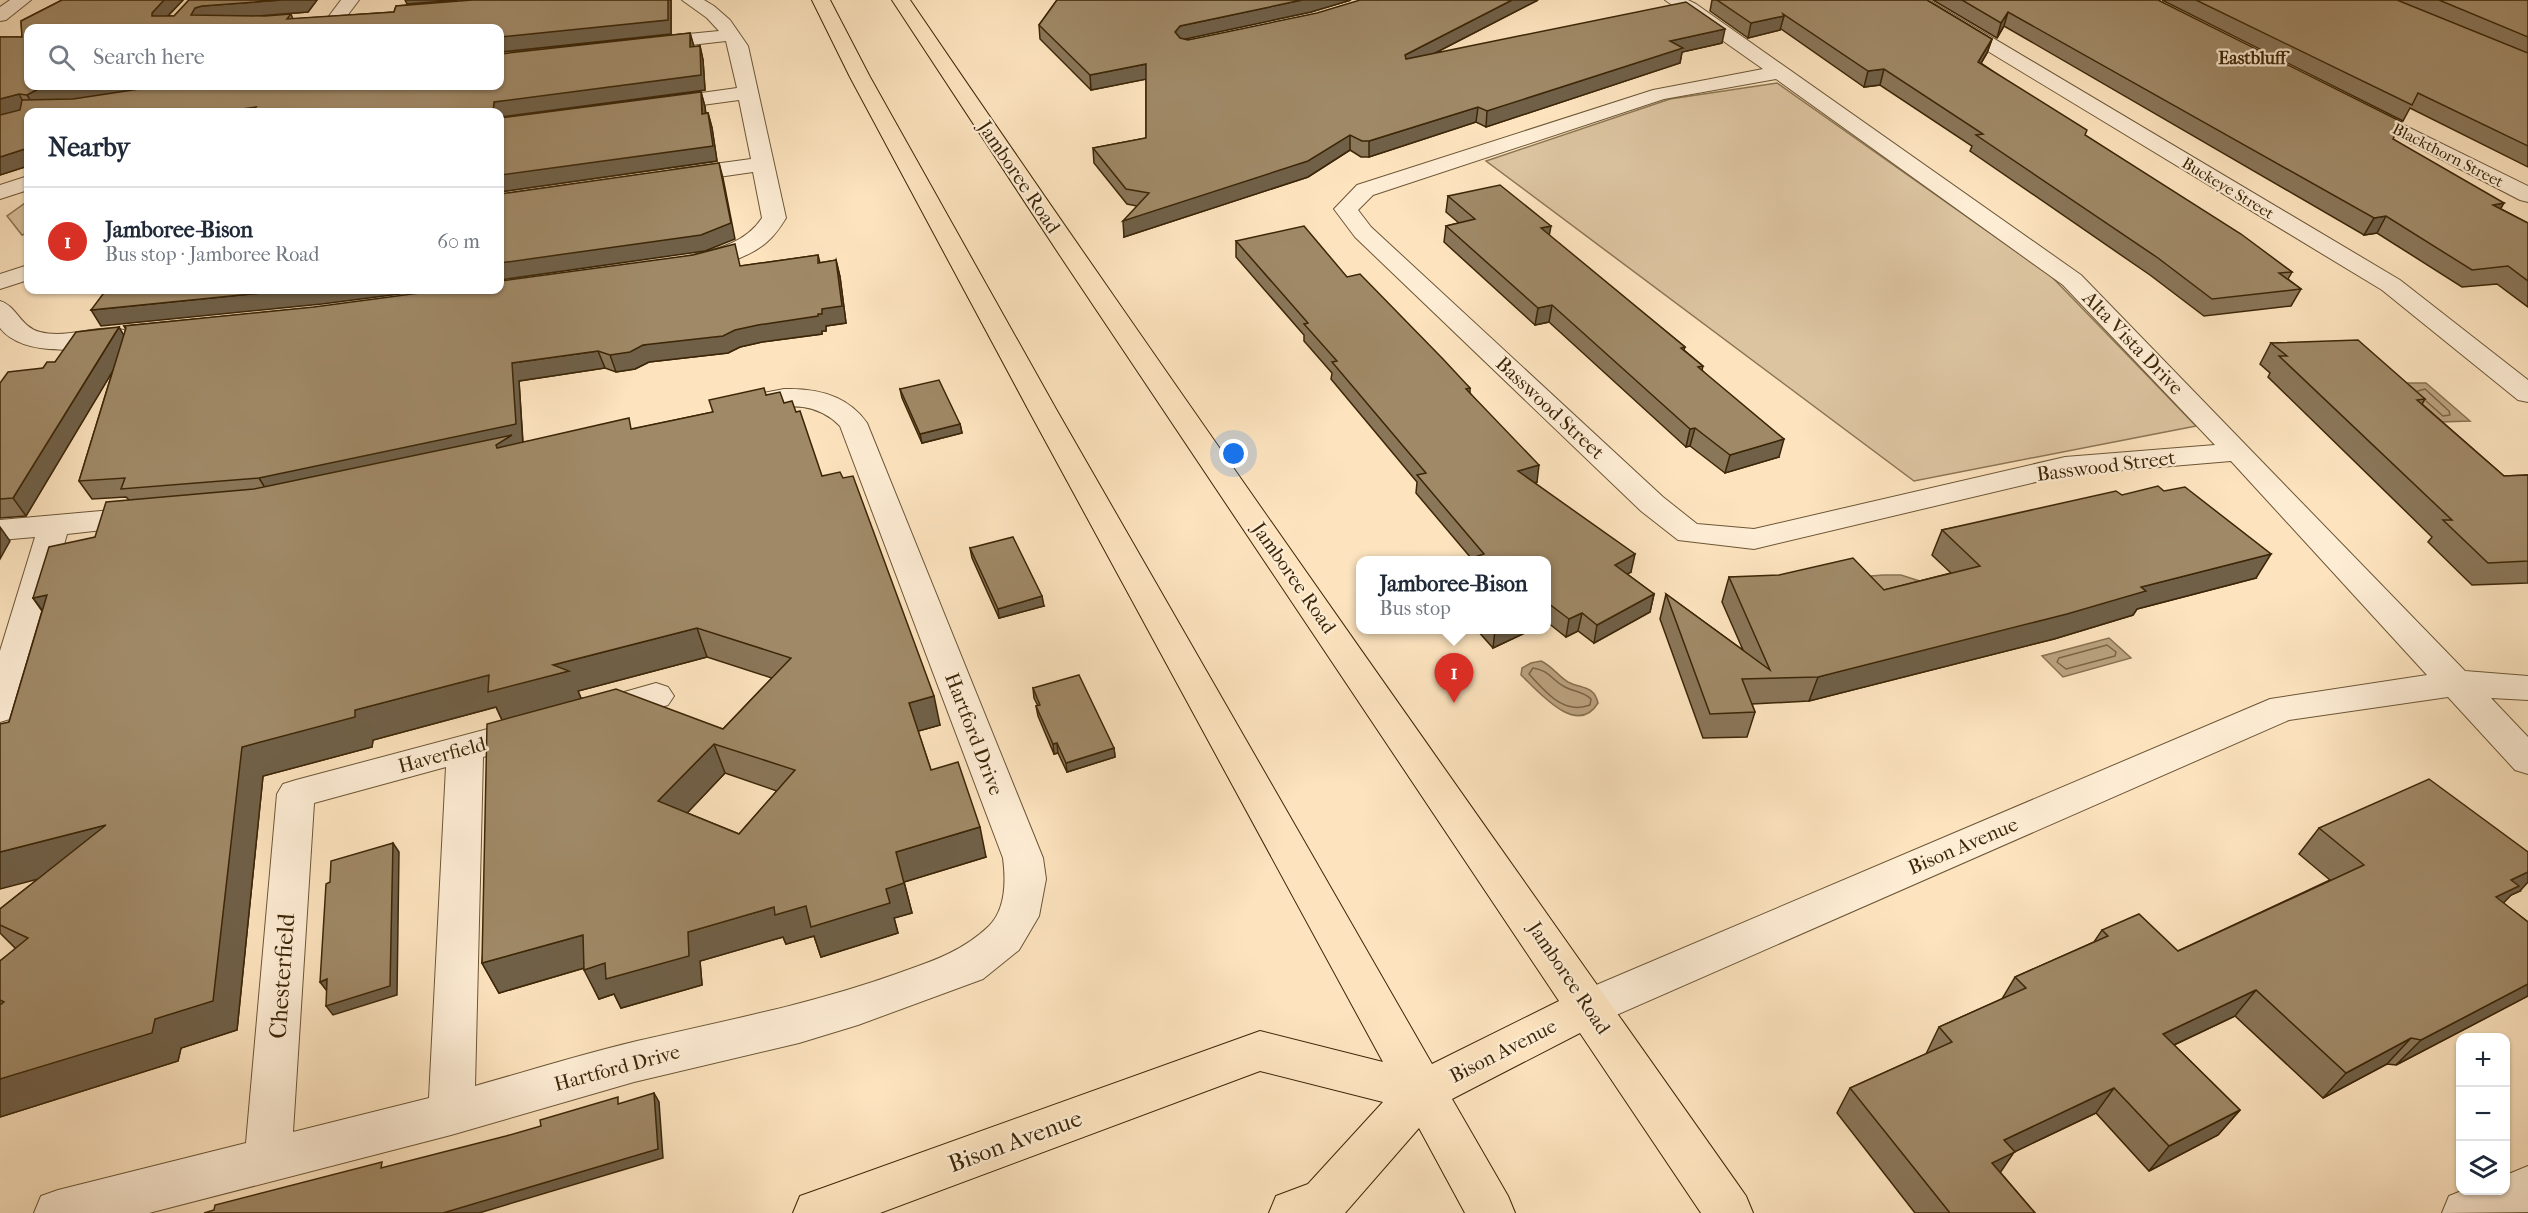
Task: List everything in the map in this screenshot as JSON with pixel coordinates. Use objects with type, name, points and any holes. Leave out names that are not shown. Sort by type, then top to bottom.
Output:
[{"type":"main road","points":[[821,0],[860,76],[1031,388],[1491,1213]]},
{"type":"main road","name":"Jamboree Road","points":[[901,0],[1073,257],[1590,1007],[1729,1213]]},
{"type":"main road","name":"Bison Avenue","points":[[1293,1213],[1324,1201],[1422,1092],[1590,1007]]},
{"type":"main road","name":"Bison Avenue","points":[[817,1213],[1260,1051],[1422,1092]]},
{"type":"street","points":[[0,16],[22,0]]},
{"type":"street","points":[[665,266],[730,253],[755,241],[768,230],[774,218],[738,46],[724,21],[691,0]]},
{"type":"street","name":"Alta Vista Drive","points":[[1674,0],[1690,8],[1781,72],[2072,280],[2238,452],[2528,760]]},
{"type":"street","name":"Buckeye Street","points":[[1916,0],[2391,285],[2528,394]]},
{"type":"street","points":[[330,17],[355,7]]},
{"type":"street","points":[[633,46],[732,35]]},
{"type":"street","name":"Basswood Street","points":[[1781,72],[1660,94],[1365,190],[1346,209],[1364,232],[1635,488],[1689,533],[1754,539],[2065,466],[2238,452]]},
{"type":"street","points":[[636,108],[748,93]]},
{"type":"street","name":"Blackthorn Street","points":[[2346,103],[2528,195]]},
{"type":"street","points":[[659,179],[763,164]]},
{"type":"street","points":[[0,192],[24,184]]},
{"type":"street","points":[[0,282],[24,273]]},
{"type":"street","points":[[0,309],[13,327],[22,334],[42,339],[69,340],[138,333]]},
{"type":"street","name":"Hartford Drive","points":[[58,1213],[451,1114],[634,1062],[799,1024],[858,1006],[968,966],[1004,938],[1019,916],[1026,879],[1023,858],[853,423],[843,410],[824,401],[799,397],[772,399],[702,414]]},
{"type":"street","points":[[0,530],[179,514]]},
{"type":"street","points":[[0,709],[54,524]]},
{"type":"street","name":"Bison Avenue","points":[[1590,1007],[2283,708],[2456,683],[2528,688]]},
{"type":"street","name":"Haverfield","points":[[296,794],[656,696]]},
{"type":"street","points":[[451,1114],[465,749]]},
{"type":"street","name":"Chesterfield","points":[[268,1159],[296,794]]},
{"type":"street","points":[[2466,1213],[2528,1189]]},
{"type":"shaded area","points":[[1777,83],[2051,276],[2196,426],[1914,481],[1486,161],[1670,99]]},
{"type":"shaded area","points":[[24,204],[24,234],[22,235],[7,216]]},
{"type":"water","points":[[2398,383],[2426,383],[2470,421],[2441,422]]},
{"type":"water","points":[[1901,575],[1929,584],[1883,593],[1867,579],[1871,576]]},
{"type":"water","points":[[2109,638],[2131,658],[2063,677],[2042,656]]},
{"type":"water","points":[[1541,661],[1568,682],[1590,690],[1598,703],[1589,713],[1580,716],[1569,714],[1547,700],[1521,675],[1522,668]]},
{"type":"building","points":[[62,0],[164,0],[152,16],[174,16],[189,0],[281,0],[202,6],[195,8],[191,15],[291,14],[287,19],[394,12],[396,6],[472,0],[668,0],[668,20],[504,37],[504,24],[24,24],[24,90],[36,90],[27,95],[19,94],[0,99],[0,37],[22,37],[21,21]]},
{"type":"building","points":[[1057,0],[1302,0],[1180,26],[1175,32],[1180,38],[1188,40],[1317,13],[1360,0],[1512,0],[1405,55],[1406,59],[1686,2],[1725,29],[1670,41],[1683,48],[1487,111],[1478,107],[1369,141],[1362,141],[1350,135],[1308,161],[1123,221],[1149,193],[1126,189],[1093,148],[1146,138],[1146,64],[1090,75],[1039,25]]},
{"type":"building","points":[[1717,0],[1927,0],[1992,39],[1978,62],[2087,130],[2085,135],[2241,234],[2292,272],[2279,273],[2301,289],[2212,299],[2158,258],[1976,135],[1983,134],[1884,69],[1868,71],[1783,14],[1784,16],[1751,23]]},
{"type":"building","points":[[1962,0],[2158,0],[2402,122],[2393,139],[2504,203],[2493,205],[2528,223],[2528,281],[2508,266],[2472,270],[2386,216],[2374,218],[2008,12],[2001,23]]},
{"type":"building","points":[[2196,0],[2397,0],[2528,53],[2528,146],[2418,93],[2412,105]]},
{"type":"building","points":[[2439,0],[2528,0],[2528,37]]},
{"type":"building","points":[[690,33],[690,47],[700,46],[701,75],[494,102],[493,108],[24,108],[24,149],[0,157],[0,115],[20,110],[22,100],[73,99],[133,90],[504,90],[504,54]]},
{"type":"building","points":[[701,92],[702,114],[708,113],[713,146],[504,174],[504,117]]},
{"type":"building","points":[[719,163],[731,223],[701,235],[504,262],[504,193]]},
{"type":"building","points":[[1500,185],[1551,226],[1541,228],[1685,347],[1681,348],[1703,366],[1698,367],[1784,439],[1730,455],[1695,428],[1690,429],[1552,305],[1538,308],[1446,226],[1475,219],[1448,196]]},
{"type":"building","points":[[1304,226],[1347,277],[1360,274],[1443,359],[1470,388],[1466,389],[1539,465],[1518,471],[1635,554],[1615,565],[1654,594],[1597,625],[1582,613],[1569,619],[1551,606],[1551,556],[1478,556],[1484,554],[1417,475],[1426,473],[1332,362],[1337,361],[1304,324],[1308,323],[1236,241]]},
{"type":"building","points":[[735,244],[740,266],[818,255],[818,263],[836,260],[842,306],[822,309],[822,314],[818,316],[758,325],[735,330],[723,336],[643,345],[630,352],[610,355],[598,351],[512,363],[516,424],[259,478],[121,489],[125,478],[79,481],[126,328],[124,326],[314,307],[412,294],[504,294],[504,280],[693,255]]},
{"type":"building","points":[[103,294],[252,294],[91,310]]},
{"type":"building","points":[[119,327],[13,498],[0,499],[0,383],[8,372],[43,368],[47,362],[55,362],[76,332]]},
{"type":"building","points":[[2358,340],[2425,399],[2417,400],[2504,476],[2528,475],[2528,561],[2488,563],[2443,520],[2452,520],[2279,356],[2287,356],[2271,343]]},
{"type":"building","points":[[939,380],[960,424],[920,434],[900,389]]},
{"type":"building","points":[[764,388],[766,395],[780,392],[784,403],[792,401],[796,412],[800,411],[822,476],[840,472],[843,478],[853,476],[934,696],[909,703],[931,770],[958,762],[980,827],[896,852],[904,883],[886,889],[890,903],[811,927],[806,906],[775,915],[774,907],[688,932],[689,956],[606,979],[605,963],[584,970],[583,935],[482,963],[487,724],[616,689],[723,729],[791,658],[697,628],[553,665],[569,671],[488,692],[489,675],[355,710],[355,717],[242,747],[213,1001],[155,1019],[152,1033],[0,1079],[0,1005],[4,1002],[0,1000],[0,961],[28,938],[0,925],[0,909],[106,825],[0,852],[0,724],[9,722],[47,595],[33,598],[49,547],[95,537],[106,502],[254,489],[512,435],[496,445],[497,448],[629,418],[631,429],[713,412],[709,400]],"holes":[[[714,744],[795,770],[739,834],[658,801]]]},
{"type":"building","points":[[2158,486],[2164,491],[2185,487],[2271,554],[2141,587],[2146,591],[2067,614],[1818,677],[1742,679],[1755,712],[1710,714],[1666,594],[1770,670],[1729,577],[1779,575],[1853,558],[1884,590],[1980,566],[1942,530],[2116,491],[2122,495]]},
{"type":"building","points":[[1013,537],[1042,596],[998,609],[970,548]]},
{"type":"building","points":[[1079,675],[1114,748],[1066,763],[1057,743],[1053,744],[1036,706],[1040,705],[1033,688]]},
{"type":"building","points":[[2429,779],[2528,852],[2528,872],[2511,880],[2519,886],[2496,897],[2528,922],[2528,984],[2421,1040],[2411,1038],[2346,1073],[2256,990],[2163,1034],[2240,1110],[2169,1146],[2114,1088],[2004,1140],[2015,1152],[1992,1163],[2035,1213],[1950,1213],[1850,1088],[1952,1042],[1939,1027],[2026,988],[2015,977],[2108,936],[2102,930],[2139,914],[2178,951],[2364,865],[2319,828]]},
{"type":"building","points":[[393,843],[390,986],[326,1006],[327,979],[320,982],[326,884],[330,882],[331,861]]},
{"type":"building","points":[[654,1093],[658,1149],[443,1213],[204,1213],[214,1210],[215,1205],[382,1162],[381,1168],[506,1136],[541,1126],[540,1120],[618,1097],[618,1104]]},
{"type":"place","name":"Jamboree-Bison","points":[[1454,703]]},
{"type":"district","name":"Eastbluff","points":[[2252,58]]}]
